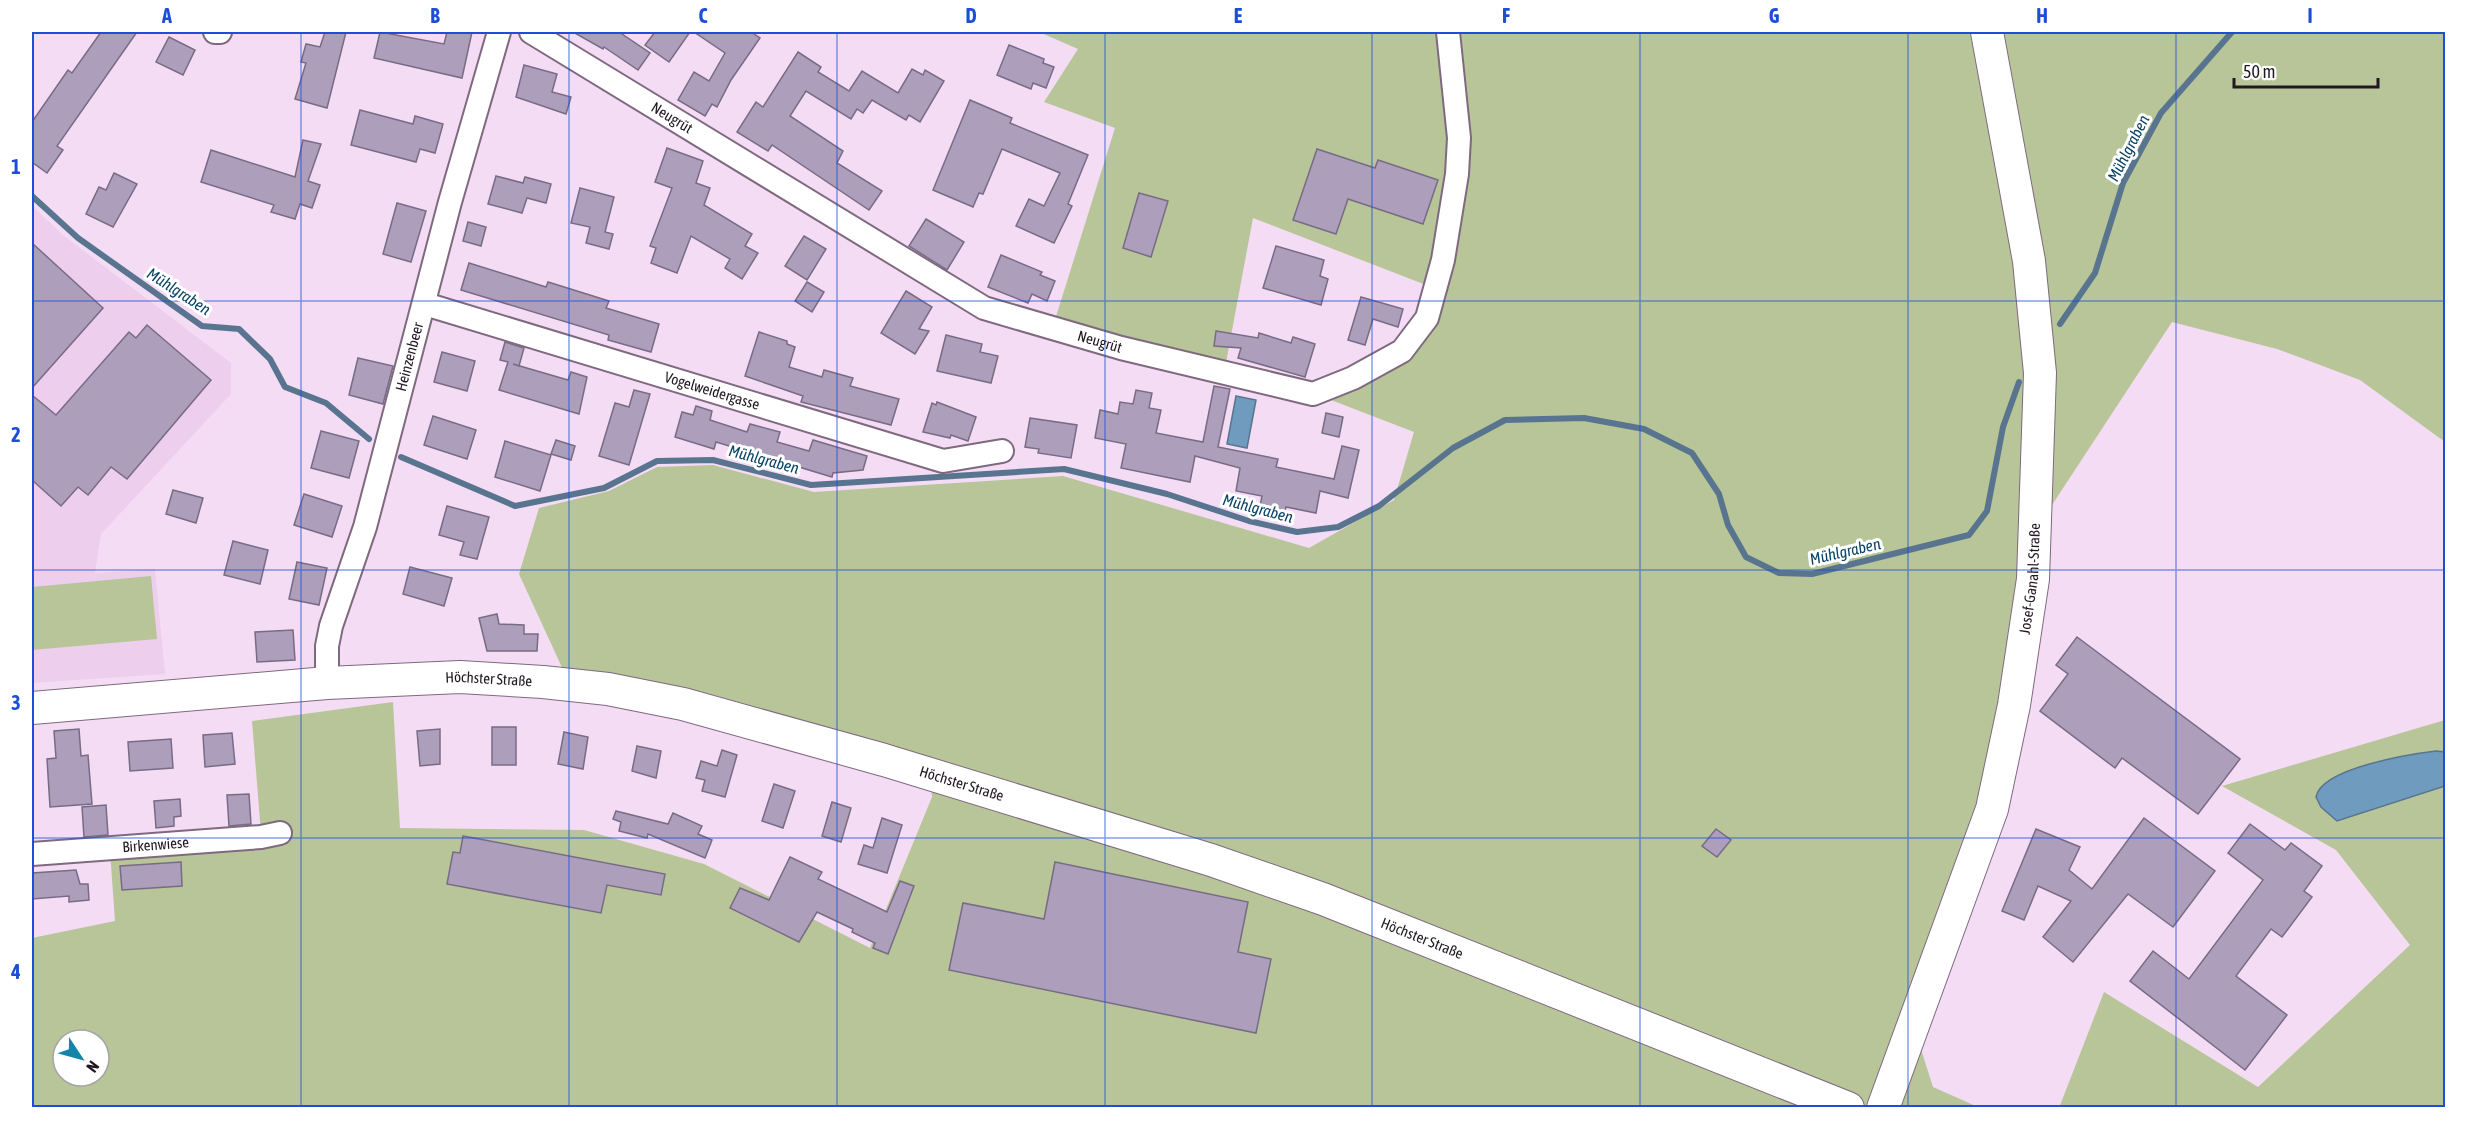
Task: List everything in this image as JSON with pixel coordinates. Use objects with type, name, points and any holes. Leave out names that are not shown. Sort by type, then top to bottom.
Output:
[{"type":"main road","name":"Josef-Ganahl-Straße","points":[[1883,1107],[1992,809],[2014,705],[2032,579],[2040,373],[2029,261],[1987,32]]},
{"type":"main road","name":"Höchster Straße","points":[[32,708],[327,683],[460,677],[543,682],[608,690],[712,710],[894,762],[1211,860],[1334,904],[1848,1107]]},
{"type":"street","points":[[215,32],[220,32]]},
{"type":"street","name":"Heinzenbeer","points":[[327,683],[327,646],[331,626],[365,527],[452,194],[499,32]]},
{"type":"street","name":"Neugrüt","points":[[531,32],[984,308],[1121,348],[1313,394],[1353,378],[1402,351],[1427,318],[1443,260],[1457,174],[1459,138],[1448,32]]},
{"type":"street","name":"Vogelweidergasse","points":[[425,304],[441,306],[943,461],[1002,451]]},
{"type":"street","name":"Birkenwiese","points":[[32,855],[261,837],[280,833]]},
{"type":"shaded area","points":[[32,206],[63,235],[231,363],[231,394],[101,534],[95,573],[155,569],[165,674],[32,683]]},
{"type":"green space","points":[[1039,32],[2445,32],[2445,442],[2360,380],[2277,349],[2172,322],[2050,508],[2009,752],[1918,1040],[1933,1087],[1978,1107],[32,1107],[32,938],[115,921],[110,851],[261,833],[252,721],[393,702],[400,828],[584,830],[704,864],[870,948],[932,797],[928,757],[714,695],[565,674],[519,574],[539,508],[609,491],[657,467],[713,465],[814,492],[1063,476],[1309,548],[1394,500],[1414,432],[1318,395],[1403,352],[1439,290],[1253,218],[1225,368],[1054,323],[1115,128],[1044,102],[1078,49]]},
{"type":"green space","points":[[151,576],[157,639],[32,650],[32,587]]},
{"type":"green space","points":[[2445,720],[2445,1107],[2059,1108],[2104,992],[2258,1087],[2410,945],[2336,850],[2222,786]]},
{"type":"water","points":[[1236,396],[1256,400],[1247,448],[1227,444]]},
{"type":"water","points":[[2436,751],[2445,752],[2445,786],[2337,821],[2321,807],[2316,797],[2322,787],[2333,778],[2350,770],[2388,759]]},
{"type":"building","points":[[101,32],[137,32],[57,146],[63,150],[47,173],[32,162],[32,122],[68,70],[72,73]]},
{"type":"building","points":[[325,32],[346,32],[327,108],[295,99],[306,63],[301,62],[306,44],[320,47]]},
{"type":"building","points":[[380,32],[444,44],[447,32],[472,32],[462,78],[374,58]]},
{"type":"building","points":[[573,32],[619,32],[650,53],[638,70],[604,47],[603,49]]},
{"type":"building","points":[[655,32],[690,32],[669,62],[645,45]]},
{"type":"building","points":[[694,32],[751,32],[760,38],[731,80],[717,107],[712,104],[705,116],[678,100],[694,72],[709,81],[725,53]]},
{"type":"building","points":[[169,37],[195,50],[183,75],[156,62]]},
{"type":"building","points":[[1009,45],[1044,59],[1043,63],[1054,67],[1046,88],[1033,83],[1031,89],[997,75]]},
{"type":"building","points":[[798,52],[821,67],[818,72],[849,91],[862,71],[898,93],[912,69],[923,75],[925,70],[944,81],[920,122],[909,115],[906,120],[872,100],[863,113],[857,109],[851,119],[806,91],[790,116],[843,151],[837,163],[882,191],[869,210],[772,145],[768,151],[737,132],[756,102],[763,107]]},
{"type":"building","points":[[524,65],[557,74],[552,92],[571,97],[566,114],[516,97]]},
{"type":"building","points":[[970,100],[1012,118],[1010,123],[1088,155],[1068,204],[1072,206],[1054,243],[1016,226],[1029,199],[1044,206],[1060,173],[1002,149],[983,194],[979,193],[973,207],[933,190]]},
{"type":"building","points":[[360,110],[413,124],[415,116],[443,124],[435,153],[420,149],[416,162],[351,145]]},
{"type":"building","points":[[303,140],[321,144],[308,181],[320,185],[312,208],[300,204],[295,219],[271,212],[274,205],[201,182],[211,150],[295,177]]},
{"type":"building","points":[[667,148],[703,161],[696,183],[710,188],[704,205],[752,234],[745,246],[758,253],[742,279],[725,268],[730,259],[691,236],[677,273],[651,263],[656,248],[650,246],[672,188],[655,182]]},
{"type":"building","points":[[1317,149],[1375,168],[1378,160],[1438,180],[1423,224],[1348,199],[1336,234],[1293,220]]},
{"type":"building","points":[[114,173],[137,184],[113,227],[86,214],[99,187],[106,190]]},
{"type":"building","points":[[496,176],[523,183],[525,177],[551,184],[546,203],[527,198],[522,213],[488,204]]},
{"type":"building","points":[[580,188],[614,197],[605,232],[613,234],[609,249],[586,243],[590,227],[571,223]]},
{"type":"building","points":[[1139,193],[1168,201],[1151,257],[1123,248]]},
{"type":"building","points":[[397,203],[426,211],[411,262],[383,254]]},
{"type":"building","points":[[926,219],[964,242],[947,270],[909,246]]},
{"type":"building","points":[[468,222],[486,227],[481,246],[463,241]]},
{"type":"building","points":[[804,236],[826,249],[807,280],[785,266]]},
{"type":"building","points":[[32,243],[103,308],[32,388]]},
{"type":"building","points":[[1276,246],[1324,260],[1320,276],[1328,279],[1321,305],[1263,288]]},
{"type":"building","points":[[1001,255],[1042,272],[1040,275],[1055,281],[1047,301],[1032,294],[1028,303],[988,287]]},
{"type":"building","points":[[469,263],[546,287],[548,282],[609,301],[606,308],[659,324],[651,352],[608,340],[609,335],[461,290]]},
{"type":"building","points":[[807,282],[824,292],[812,312],[795,301]]},
{"type":"building","points":[[906,291],[932,307],[919,329],[929,331],[915,354],[881,333]]},
{"type":"building","points":[[1361,297],[1403,309],[1398,327],[1373,319],[1365,345],[1348,340]]},
{"type":"building","points":[[147,325],[211,380],[127,479],[111,467],[88,495],[78,487],[61,506],[32,480],[32,395],[56,415],[129,332],[136,338]]},
{"type":"building","points":[[1216,331],[1258,338],[1259,333],[1291,343],[1293,337],[1315,344],[1305,377],[1238,358],[1241,348],[1214,346]]},
{"type":"building","points":[[759,332],[787,341],[787,344],[795,347],[789,367],[822,377],[824,370],[853,378],[850,386],[899,399],[891,425],[801,402],[803,396],[745,376]]},
{"type":"building","points":[[946,335],[982,344],[980,352],[998,356],[991,383],[937,371]]},
{"type":"building","points":[[505,342],[524,348],[519,366],[568,380],[571,372],[587,377],[579,414],[499,390],[508,362],[500,360]]},
{"type":"building","points":[[442,352],[475,361],[467,391],[434,382]]},
{"type":"building","points":[[358,358],[393,366],[383,404],[349,395]]},
{"type":"building","points":[[1214,386],[1230,389],[1218,447],[1278,459],[1276,467],[1334,479],[1342,446],[1359,450],[1348,498],[1320,491],[1316,513],[1286,507],[1285,511],[1260,506],[1262,496],[1236,491],[1240,468],[1195,456],[1190,482],[1121,468],[1126,444],[1095,438],[1100,410],[1118,414],[1120,402],[1133,404],[1136,390],[1152,393],[1149,408],[1161,410],[1156,433],[1203,442]]},
{"type":"building","points":[[634,390],[650,394],[629,465],[599,456],[615,403],[629,407]]},
{"type":"building","points":[[937,402],[976,417],[968,441],[951,435],[950,438],[923,432],[932,403],[936,405]]},
{"type":"building","points":[[696,406],[712,411],[710,420],[747,432],[750,424],[780,432],[777,442],[809,451],[813,440],[867,456],[863,470],[833,473],[832,477],[716,442],[714,449],[675,437],[682,412],[693,415]]},
{"type":"building","points":[[1326,413],[1343,417],[1339,437],[1322,433]]},
{"type":"building","points":[[433,416],[476,430],[467,459],[424,445]]},
{"type":"building","points":[[1030,418],[1077,425],[1071,458],[1038,453],[1039,449],[1025,447]]},
{"type":"building","points":[[321,431],[359,441],[349,478],[311,468]]},
{"type":"building","points":[[556,440],[575,446],[571,460],[551,454]]},
{"type":"building","points":[[505,441],[551,455],[540,491],[495,477]]},
{"type":"building","points":[[173,490],[203,498],[196,523],[166,514]]},
{"type":"building","points":[[304,494],[342,506],[332,537],[294,525]]},
{"type":"building","points":[[447,506],[489,517],[477,559],[460,555],[464,542],[439,535]]},
{"type":"building","points":[[233,541],[268,550],[260,584],[224,575]]},
{"type":"building","points":[[297,562],[327,568],[319,605],[289,599]]},
{"type":"building","points":[[410,567],[452,578],[444,606],[403,594]]},
{"type":"building","points":[[497,614],[499,624],[524,625],[524,634],[538,634],[537,651],[487,651],[479,618]]},
{"type":"building","points":[[293,630],[295,660],[257,662],[255,632]]},
{"type":"building","points":[[2077,637],[2240,759],[2198,814],[2122,758],[2115,768],[2040,711],[2068,674],[2056,665]]},
{"type":"building","points":[[492,727],[516,727],[516,765],[492,765]]},
{"type":"building","points":[[79,729],[81,756],[88,755],[92,804],[50,807],[47,759],[56,758],[54,731]]},
{"type":"building","points":[[440,729],[440,764],[420,766],[417,731]]},
{"type":"building","points":[[564,732],[588,737],[583,769],[558,764]]},
{"type":"building","points":[[232,733],[235,764],[205,767],[203,735]]},
{"type":"building","points":[[171,739],[173,768],[130,771],[128,742]]},
{"type":"building","points":[[637,746],[661,751],[656,778],[632,771]]},
{"type":"building","points":[[722,750],[737,755],[725,797],[702,791],[705,780],[696,778],[701,761],[717,766]]},
{"type":"building","points":[[774,784],[795,791],[783,828],[762,821]]},
{"type":"building","points":[[249,794],[251,824],[229,826],[227,795]]},
{"type":"building","points":[[180,799],[181,816],[174,817],[174,826],[156,828],[154,801]]},
{"type":"building","points":[[832,802],[851,808],[841,842],[822,836]]},
{"type":"building","points":[[106,805],[108,835],[84,837],[82,807]]},
{"type":"building","points":[[616,811],[668,824],[673,813],[702,826],[698,834],[712,840],[705,858],[648,834],[647,838],[619,831],[621,822],[613,819]]},
{"type":"building","points":[[882,818],[902,825],[887,873],[858,864],[864,845],[873,848]]},
{"type":"building","points":[[2144,818],[2215,871],[2173,927],[2128,894],[2073,962],[2043,937],[2071,901],[2038,886],[2024,920],[2002,911],[2036,829],[2080,847],[2069,870],[2092,889]]},
{"type":"building","points":[[2250,824],[2285,850],[2291,843],[2322,866],[2304,891],[2312,897],[2282,937],[2271,929],[2236,976],[2287,1015],[2245,1070],[2130,981],[2153,951],[2189,979],[2263,880],[2228,853]]},
{"type":"building","points":[[1716,829],[1731,840],[1717,857],[1702,846]]},
{"type":"building","points":[[463,836],[665,874],[661,895],[607,885],[601,913],[447,884],[453,852],[460,853]]},
{"type":"building","points":[[790,857],[822,872],[818,879],[887,912],[900,881],[914,886],[888,954],[873,948],[875,943],[852,932],[853,929],[817,912],[799,942],[730,908],[740,888],[769,900]]},
{"type":"building","points":[[181,862],[182,886],[122,890],[120,866]]},
{"type":"building","points":[[1055,862],[1248,902],[1238,952],[1271,959],[1256,1033],[949,970],[963,903],[1044,919]]},
{"type":"building","points":[[76,870],[80,884],[88,884],[89,900],[69,902],[69,896],[32,899],[32,873]]},
{"type":"waterway","name":"Mühlgraben","points":[[2060,324],[2095,273],[2123,183],[2161,113],[2232,32]]},
{"type":"waterway","name":"Mühlgraben","points":[[32,196],[78,238],[202,326],[239,329],[270,359],[285,387],[326,403],[369,439]]},
{"type":"waterway","name":"Mühlgraben","points":[[401,457],[515,506],[604,488],[657,461],[713,460],[811,485],[1064,469],[1167,494],[1249,521],[1297,532],[1338,527],[1379,506],[1453,448],[1505,420],[1584,418],[1644,429],[1692,453],[1719,494],[1728,525],[1746,557],[1779,573],[1812,574],[1969,535],[1987,511],[2003,427],[2019,382]]}]
